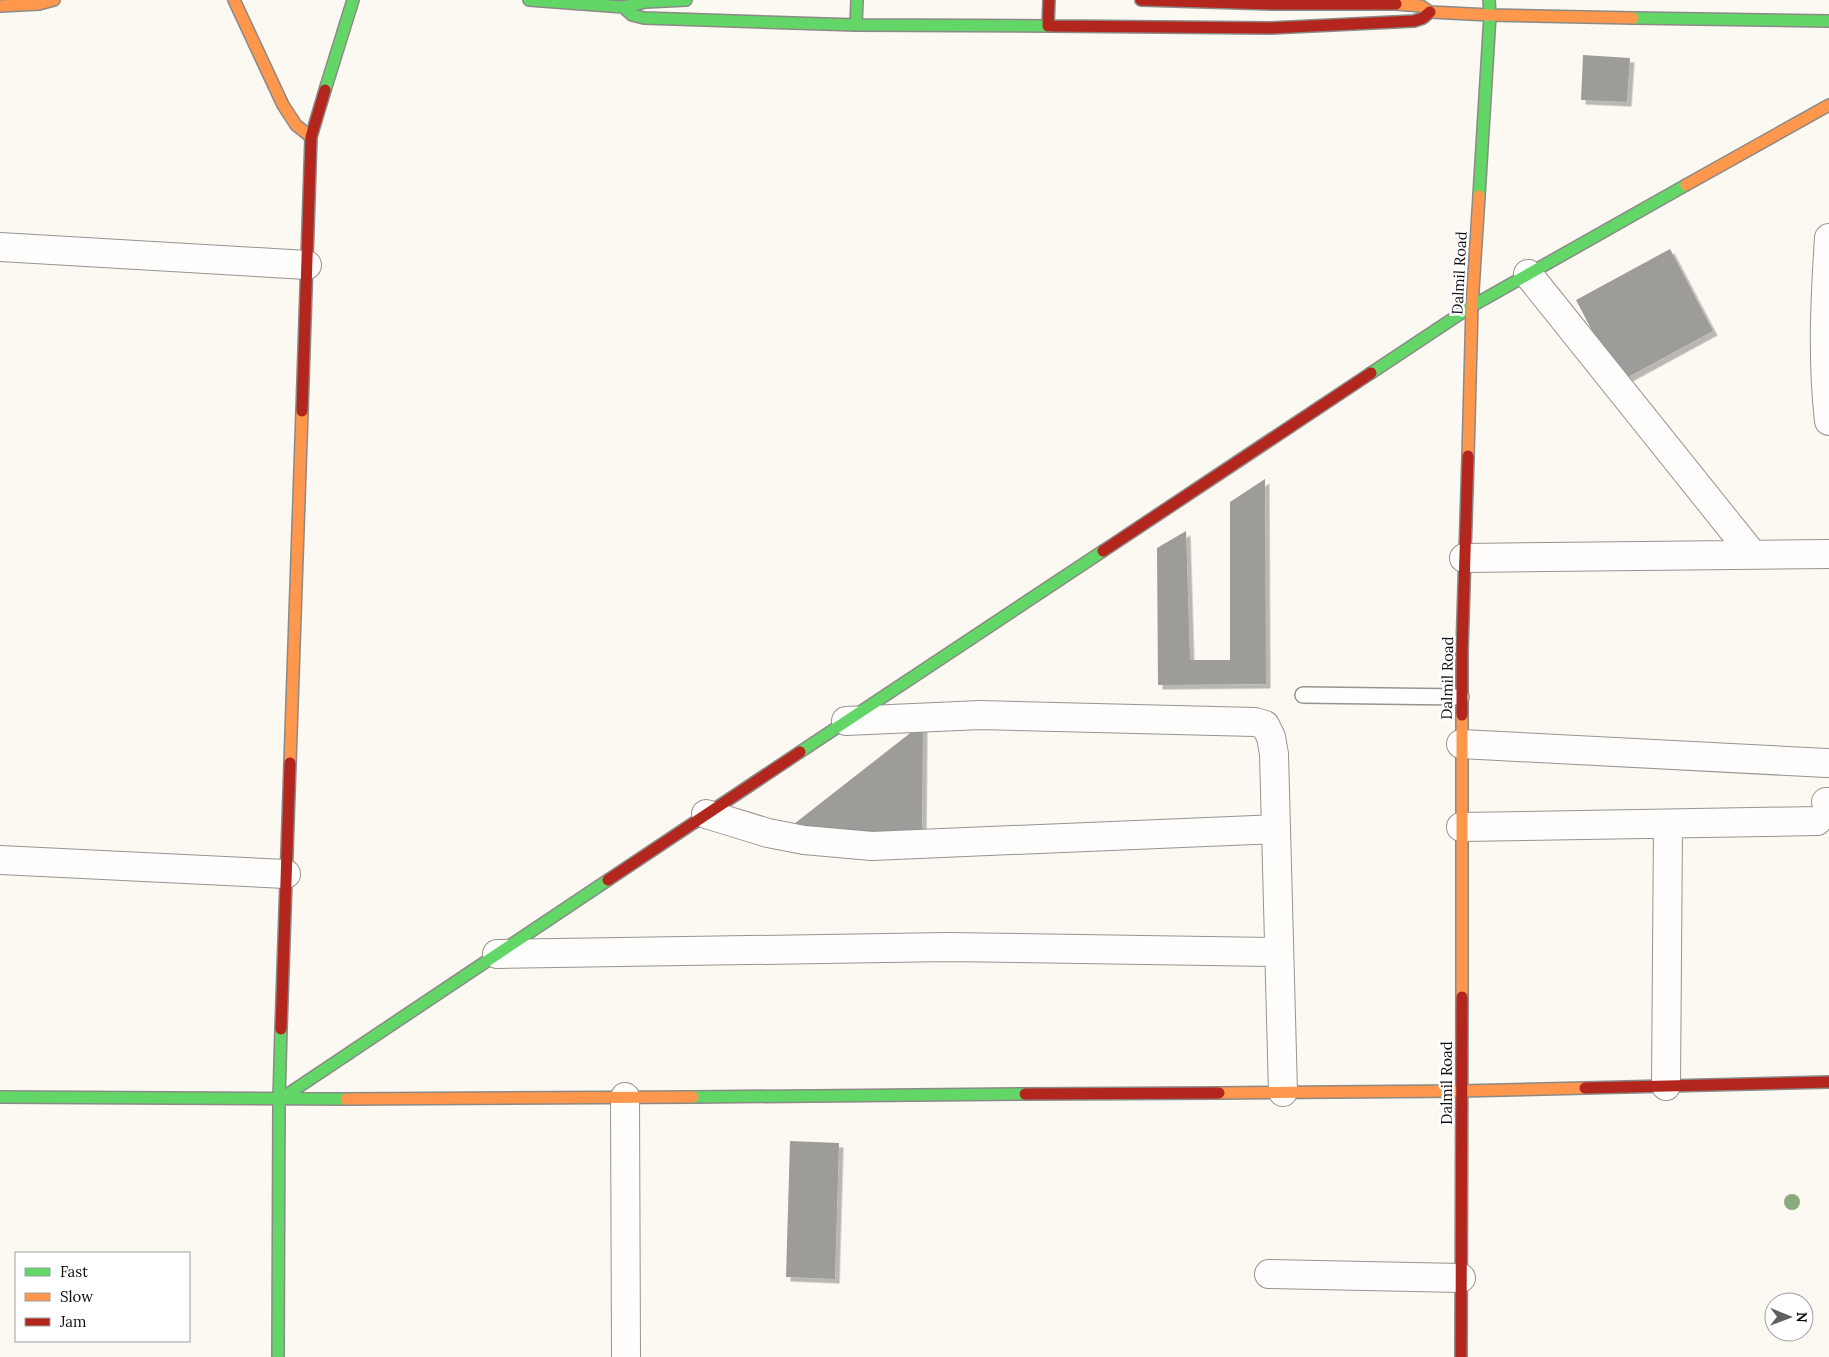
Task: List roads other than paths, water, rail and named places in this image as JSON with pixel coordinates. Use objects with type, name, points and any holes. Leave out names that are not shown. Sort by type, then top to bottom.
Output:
[{"type":"main road","points":[[0,6],[39,4],[54,0]]},
{"type":"main road","points":[[234,0],[283,105],[296,125],[311,137]]},
{"type":"main road","points":[[278,1357],[279,1100],[311,137],[353,0]]},
{"type":"main road","points":[[529,0],[623,7],[632,3],[647,1],[686,0]]},
{"type":"main road","points":[[856,25],[857,0]]},
{"type":"main road","points":[[1048,26],[1049,0]]},
{"type":"main road","points":[[1141,0],[1271,16],[1414,21],[1423,18],[1430,12]]},
{"type":"main road","name":"Dalmil Road","points":[[1462,1357],[1460,1091],[1461,697],[1472,306],[1490,16],[1489,0]]},
{"type":"main road","points":[[623,7],[632,15],[644,18],[856,25],[1048,26],[1271,16],[1410,4],[1421,6],[1430,12],[1490,16],[1829,20]]},
{"type":"main road","points":[[279,1100],[706,814],[1472,306],[1829,106]]},
{"type":"main road","points":[[0,1096],[279,1100],[1460,1091],[1829,1082]]},
{"type":"street","points":[[1829,238],[1824,300],[1829,421]]},
{"type":"street","points":[[0,247],[307,265]]},
{"type":"street","points":[[1528,274],[1753,554]]},
{"type":"street","points":[[1464,558],[1829,554]]},
{"type":"street","points":[[846,721],[981,715],[1255,722],[1265,725],[1271,737],[1274,754],[1283,1092]]},
{"type":"street","points":[[1461,744],[1826,762]]},
{"type":"street","points":[[1461,828],[1668,824],[1824,808]]},
{"type":"street","points":[[706,814],[768,833],[804,840],[872,846],[1276,828]]},
{"type":"street","points":[[1666,1086],[1668,824]]},
{"type":"street","points":[[0,860],[286,874]]},
{"type":"street","points":[[497,954],[948,947],[1280,952]]},
{"type":"street","points":[[625,1097],[626,1357]]},
{"type":"street","points":[[1269,1274],[1461,1278]]},
{"type":"lane","points":[[1303,695],[1461,697]]}]
